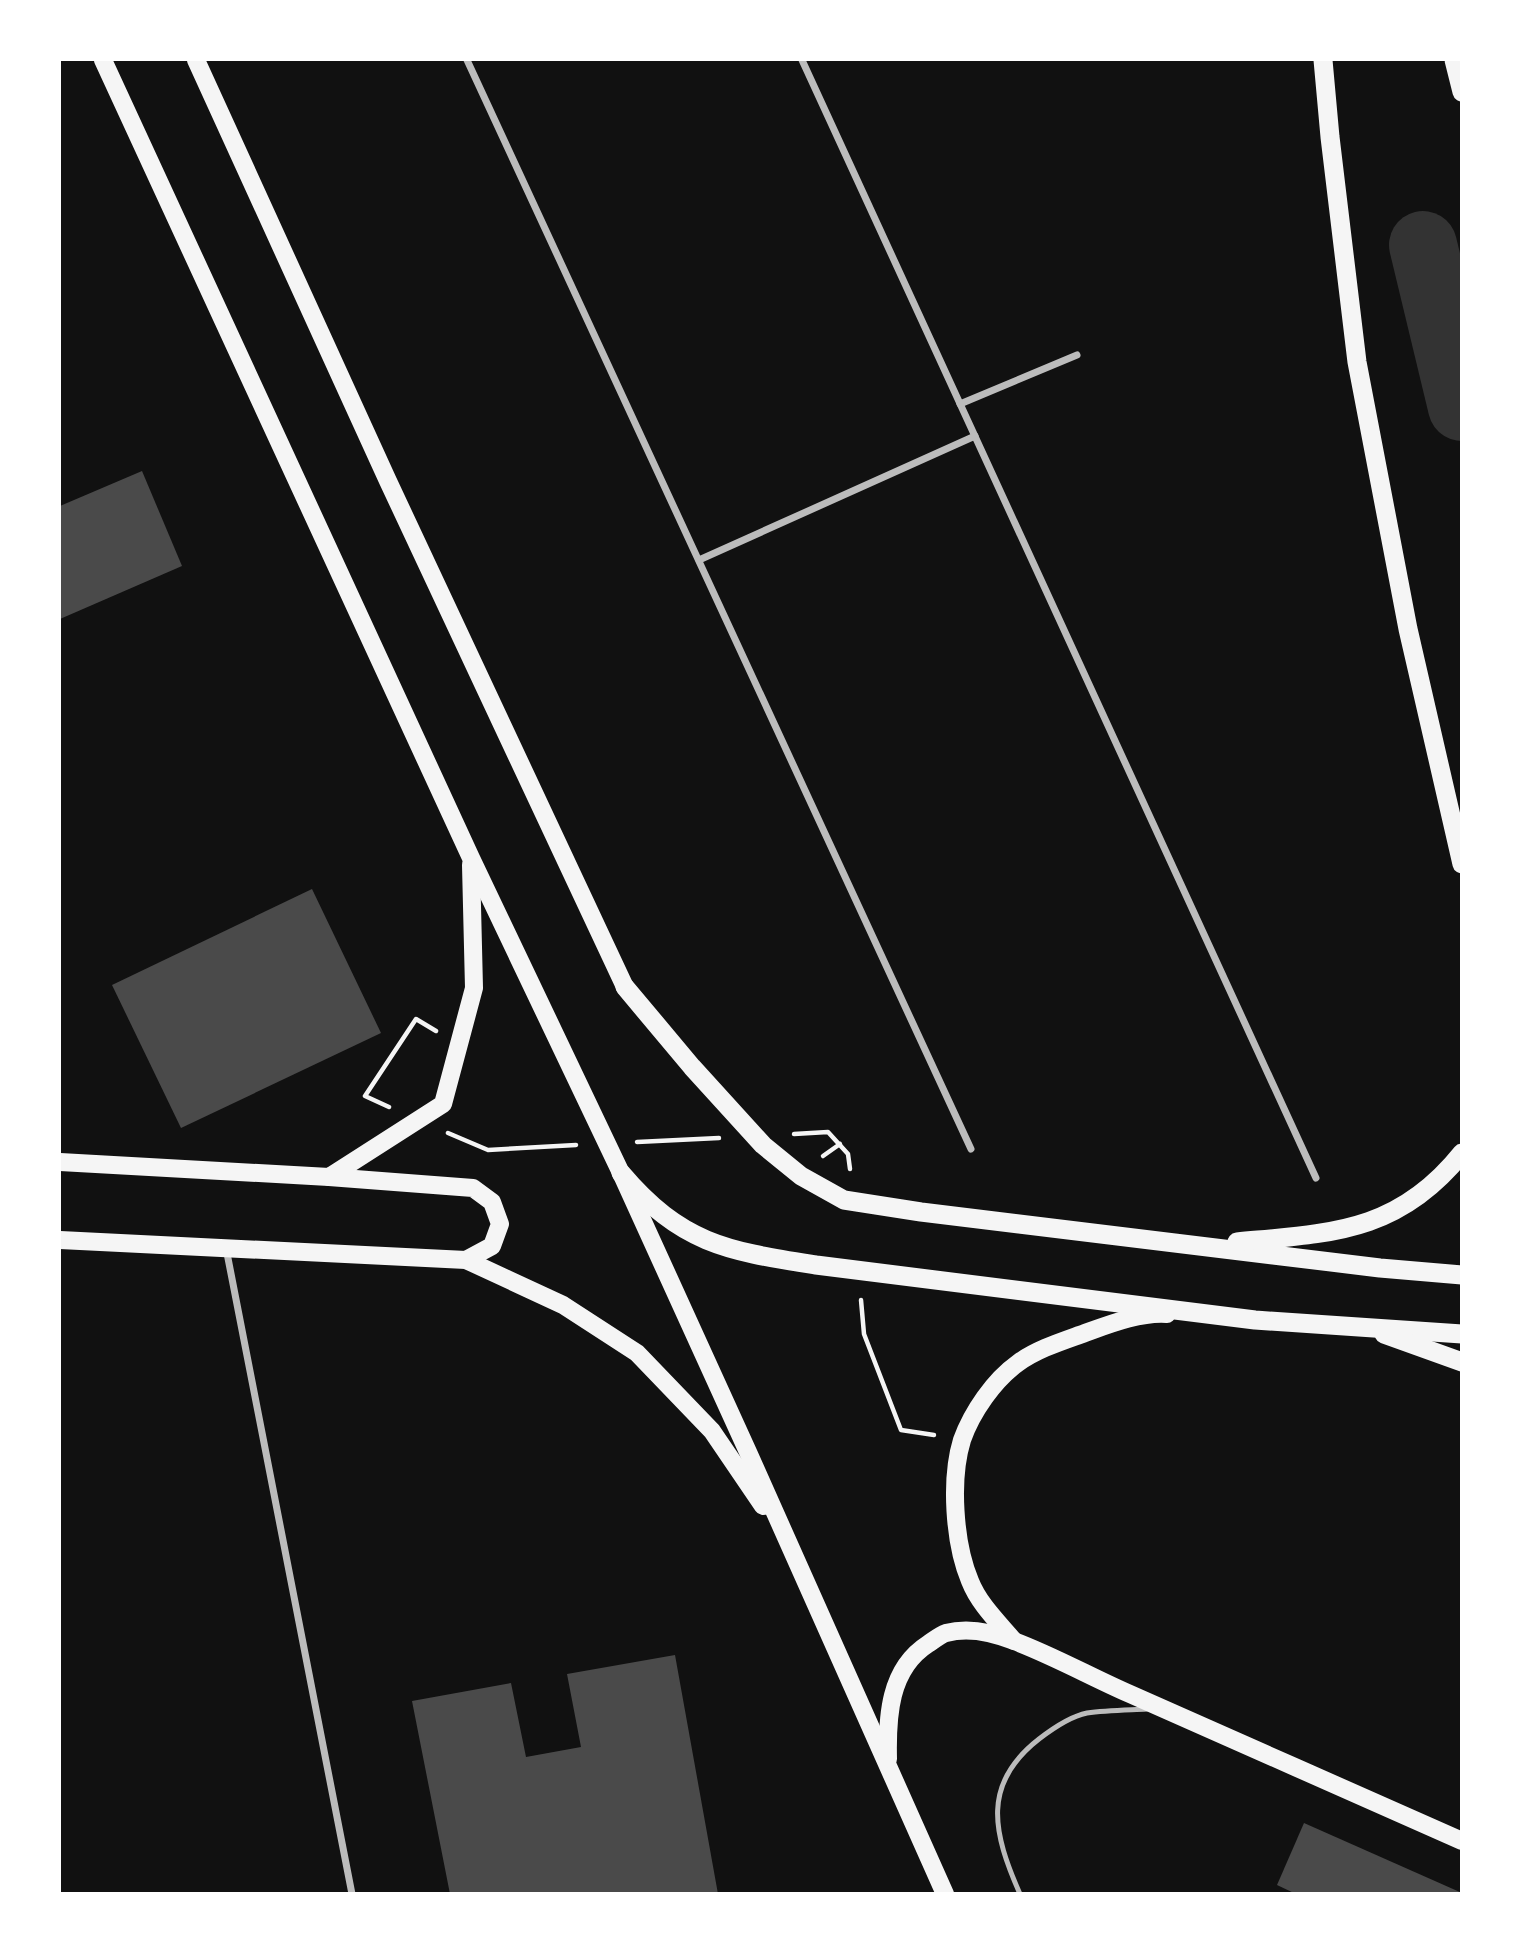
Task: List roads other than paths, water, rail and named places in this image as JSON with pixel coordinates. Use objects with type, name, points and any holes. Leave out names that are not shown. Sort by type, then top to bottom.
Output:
[{"type":"highway","points":[[1322,60],[1357,362],[1408,629],[1461,864]]},
{"type":"highway","points":[[1454,60],[1461,92]]},
{"type":"highway","points":[[625,987],[692,1067],[763,1145],[801,1177],[844,1200],[934,1214],[1380,1268],[1461,1275]]},
{"type":"highway","points":[[1200,1246],[1348,1229],[1380,1218],[1418,1198],[1444,1175],[1461,1153]]},
{"type":"highway","points":[[621,1173],[639,1195],[671,1222],[718,1246],[746,1254],[1255,1320],[1461,1334]]},
{"type":"highway","points":[[1360,1326],[1461,1362]]},
{"type":"main road","points":[[103,60],[471,858],[621,1173],[944,1894]]},
{"type":"main road","points":[[196,60],[388,481],[625,987]]},
{"type":"main road","points":[[329,1177],[443,1104],[474,988],[471,858]]},
{"type":"main road","points":[[60,1162],[473,1188],[492,1202],[500,1224],[492,1246],[466,1260]]},
{"type":"main road","points":[[60,1240],[466,1260],[564,1305],[636,1353],[712,1431],[790,1546]]},
{"type":"main road","points":[[1014,1641],[987,1610],[970,1582],[962,1555],[957,1521],[958,1463],[962,1440],[971,1419],[986,1397],[1018,1363],[1042,1350],[1099,1328],[1155,1313],[1255,1320]]},
{"type":"main road","points":[[888,1766],[887,1723],[892,1692],[906,1666],[921,1648],[945,1633],[983,1632],[1014,1641],[1461,1841]]},
{"type":"street","points":[[467,60],[971,1149]]},
{"type":"street","points":[[802,60],[1315,1178]]},
{"type":"street","points":[[960,404],[1077,355]]},
{"type":"street","points":[[699,561],[975,436]]},
{"type":"street","points":[[226,1247],[352,1894]]},
{"type":"lane","points":[[1020,1894],[1004,1857],[997,1814],[1002,1781],[1021,1753],[1047,1733],[1085,1713],[1160,1708]]},
{"type":"waterway","points":[[1423,245],[1462,407]]}]
